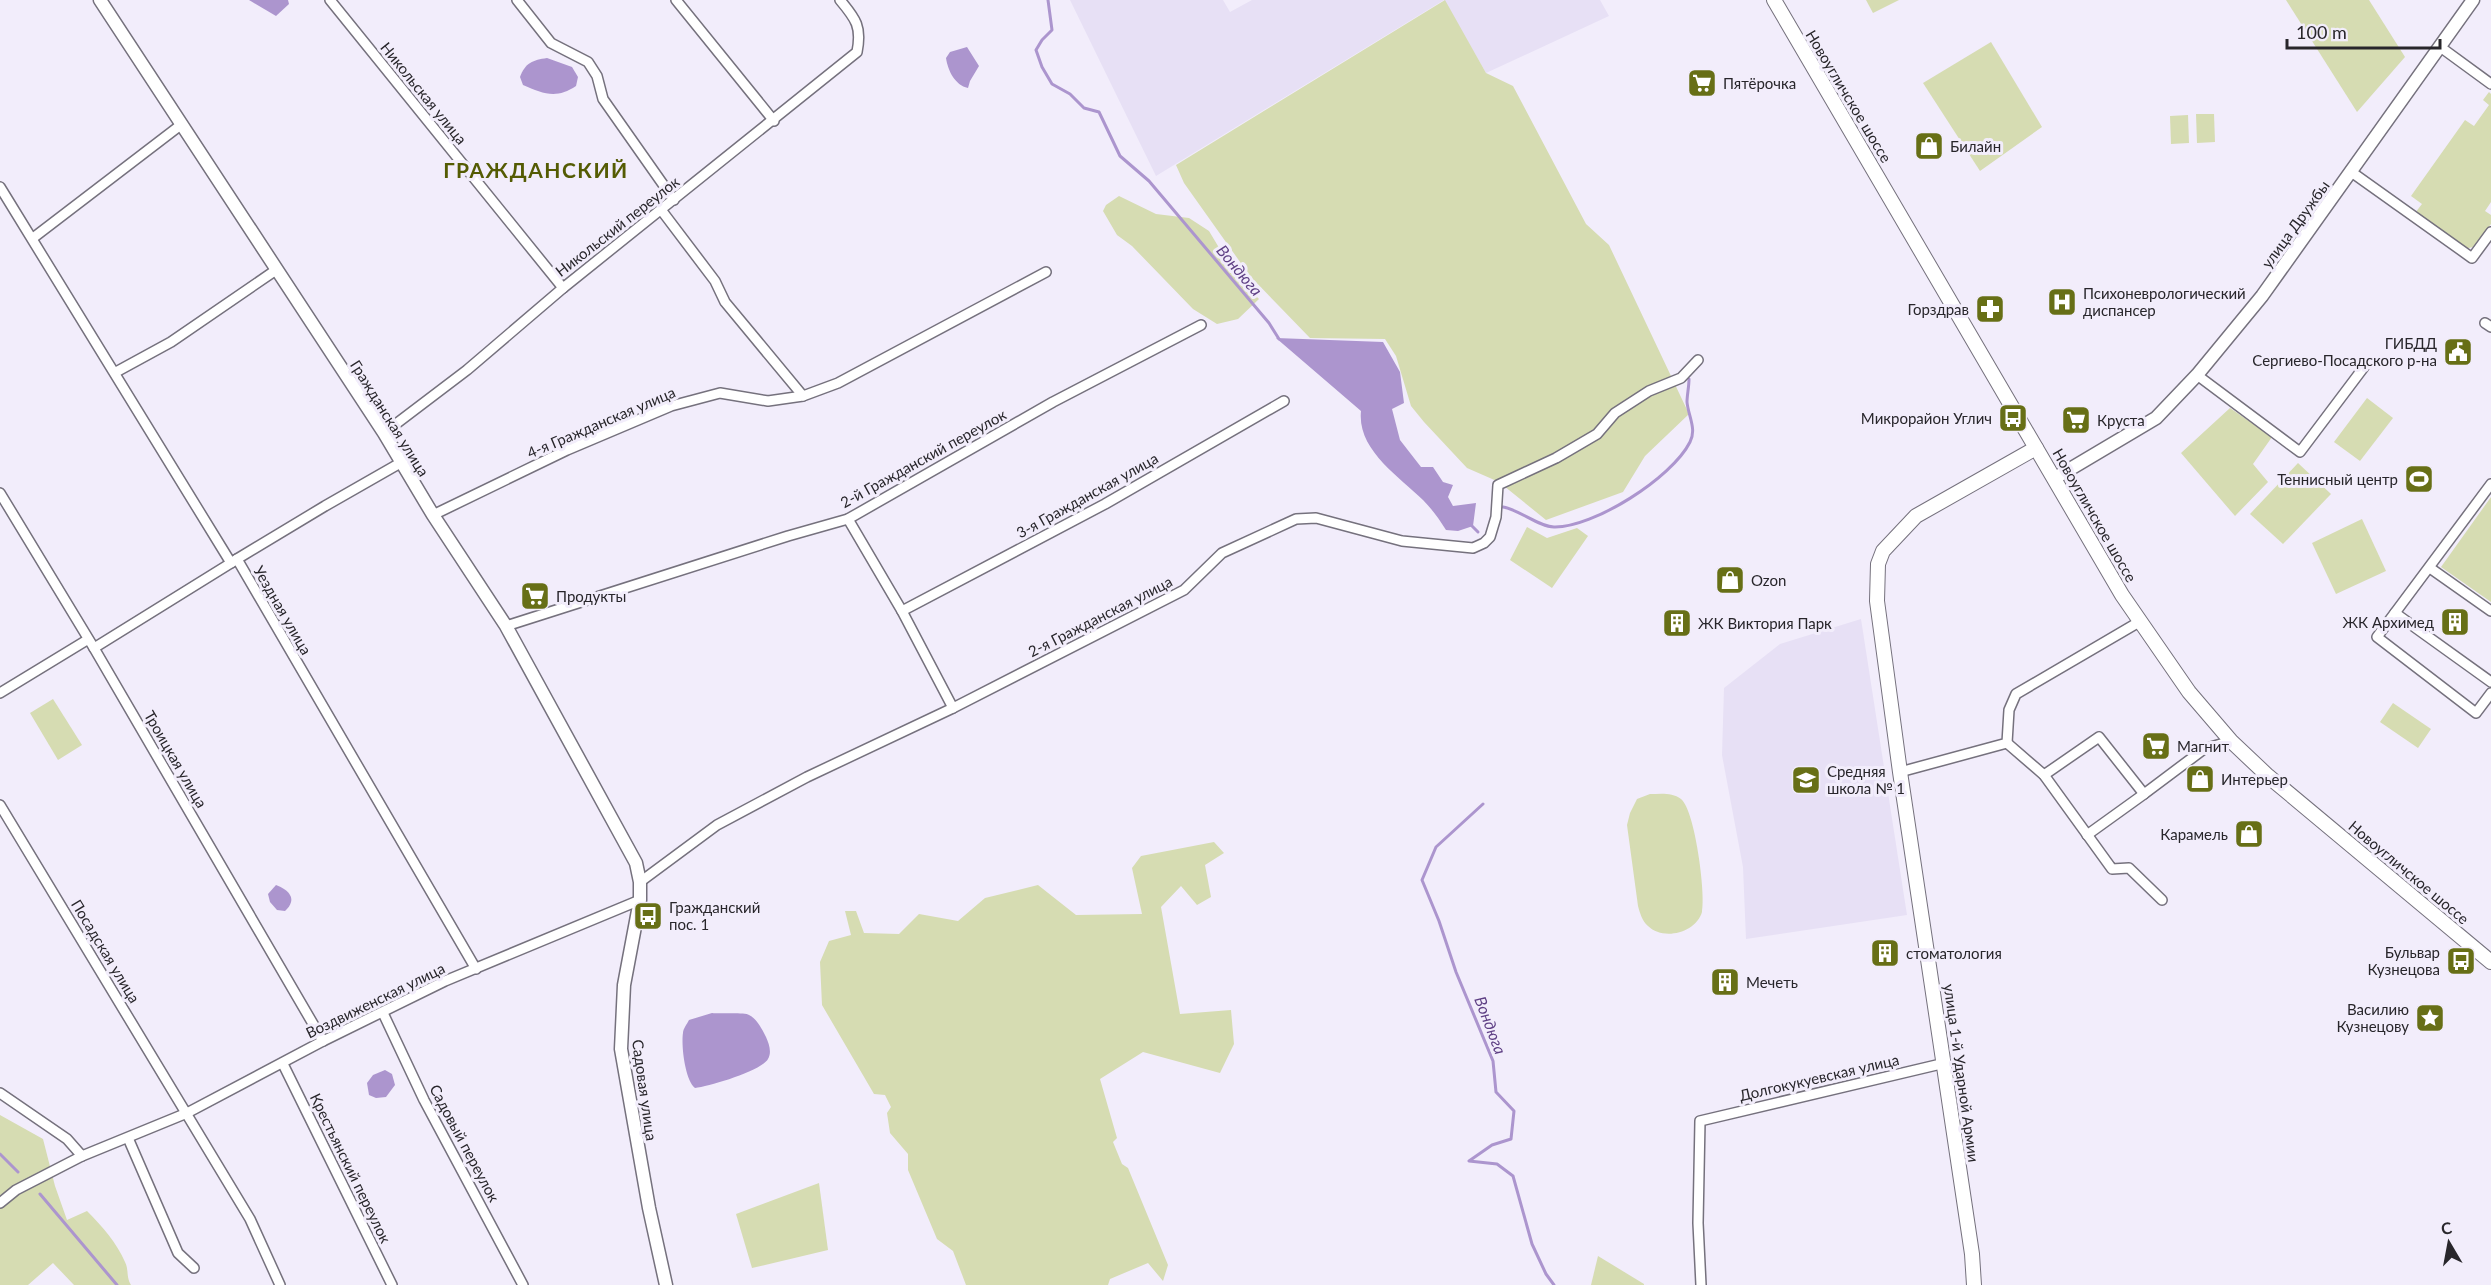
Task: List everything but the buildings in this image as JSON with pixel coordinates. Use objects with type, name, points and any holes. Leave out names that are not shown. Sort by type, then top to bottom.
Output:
[{"type":"main road","name":"Новоугличское шоссе","points":[[1774,0],[2139,622],[2189,692],[2231,741],[2268,776],[2491,962]]},
{"type":"main road","name":"улица 1-й Ударной Армии","points":[[1974,1285],[1972,1254],[1945,1063],[1900,772],[1877,601],[1878,564],[1883,551],[1916,516],[2036,448]]},
{"type":"street","name":"Гражданская улица","points":[[100,0],[384,433],[433,515],[506,626],[636,863]]},
{"type":"street","name":"Никольская улица","points":[[330,0],[563,288]]},
{"type":"street","points":[[517,0],[551,43],[588,62],[597,76],[603,99],[674,200]]},
{"type":"street","points":[[676,0],[774,121]]},
{"type":"street","name":"Никольский переулок","points":[[384,433],[467,370],[563,288],[662,211],[857,52],[860,38],[856,20],[840,0]]},
{"type":"street","name":"улица Дружбы","points":[[2055,478],[2156,418],[2197,375],[2262,296],[2473,0]]},
{"type":"street","points":[[2439,46],[2491,84]]},
{"type":"street","points":[[33,238],[182,124]]},
{"type":"street","points":[[2350,171],[2472,258],[2491,232]]},
{"type":"street","name":"Уездная улица","points":[[0,187],[234,561],[476,969]]},
{"type":"street","points":[[662,211],[715,281],[725,302],[803,396]]},
{"type":"street","points":[[116,372],[171,342],[276,270]]},
{"type":"street","name":"4-я Гражданская улица","points":[[433,515],[567,450],[671,406],[720,393],[768,401],[803,396],[838,382],[1046,272]]},
{"type":"street","name":"2-й Гражданский переулок","points":[[506,626],[848,519],[1053,402],[1202,325]]},
{"type":"street","name":"2-я Гражданская улица","points":[[640,882],[717,825],[807,777],[953,708],[1184,590],[1222,553],[1296,519],[1316,518],[1402,541],[1473,548],[1484,543],[1490,537],[1496,517],[1498,485],[1556,458],[1597,434],[1615,413],[1649,391],[1681,378],[1698,360]]},
{"type":"street","points":[[2197,375],[2300,452],[2364,367]]},
{"type":"street","name":"3-я Гражданская улица","points":[[902,611],[1105,504],[1284,401]]},
{"type":"street","points":[[0,693],[91,644],[402,462]]},
{"type":"street","points":[[2491,484],[2377,637],[2476,712],[2491,693]]},
{"type":"street","name":"Троицкая улица","points":[[0,493],[323,1041]]},
{"type":"street","points":[[848,519],[902,611],[953,708]]},
{"type":"street","points":[[2430,568],[2491,611]]},
{"type":"street","points":[[2395,613],[2491,682]]},
{"type":"street","points":[[2007,743],[2009,710],[2016,694],[2139,622]]},
{"type":"street","points":[[2044,775],[2099,737],[2144,794]]},
{"type":"street","points":[[2087,835],[2204,749],[2231,741]]},
{"type":"street","points":[[1900,772],[2007,743]]},
{"type":"street","points":[[2007,743],[2044,775],[2112,869],[2129,868],[2162,900]]},
{"type":"street","name":"Посадская улица","points":[[0,805],[250,1219],[280,1285]]},
{"type":"street","name":"Садовая улица","points":[[636,863],[640,882],[640,900],[624,986],[621,1049],[649,1208],[666,1285]]},
{"type":"street","name":"Воздвиженская улица","points":[[0,1203],[16,1190],[82,1156],[187,1113],[323,1041],[445,981],[640,900]]},
{"type":"street","name":"Садовый переулок","points":[[383,1013],[424,1100],[523,1285]]},
{"type":"street","name":"Долгокукуевская улица","points":[[1701,1285],[1698,1223],[1700,1121],[1945,1063]]},
{"type":"street","name":"Крестьянский переулок","points":[[283,1064],[392,1285]]},
{"type":"street","points":[[0,1093],[67,1139],[82,1156]]},
{"type":"street","points":[[128,1138],[178,1253],[194,1268]]},
{"type":"shaded area","points":[[249,0],[288,0],[289,4],[276,16]]},
{"type":"shaded area","points":[[1070,0],[1223,0],[1230,12],[1252,0],[1444,0],[1156,176]]},
{"type":"shaded area","points":[[1444,0],[1600,0],[1609,16],[1486,73]]},
{"type":"shaded area","points":[[967,47],[979,66],[968,88],[959,84],[953,77],[946,58],[950,52]]},
{"type":"shaded area","points":[[547,58],[572,67],[578,77],[576,86],[563,93],[550,94],[523,85],[520,77],[527,65]]},
{"type":"shaded area","points":[[1276,338],[1383,342],[1400,372],[1404,403],[1392,409],[1400,440],[1421,467],[1433,467],[1443,482],[1453,485],[1448,497],[1453,506],[1476,503],[1473,526],[1458,531],[1446,530],[1426,503],[1381,461],[1373,450],[1362,425],[1361,411]]},
{"type":"shaded area","name":"Средняя школа № 1","points":[[1861,619],[1907,915],[1746,939],[1743,867],[1722,755],[1724,688],[1780,644]]},
{"type":"shaded area","points":[[276,885],[285,889],[290,895],[291,903],[285,911],[277,910],[270,902],[268,894]]},
{"type":"shaded area","points":[[712,1013],[747,1014],[752,1017],[766,1037],[770,1054],[763,1064],[746,1073],[695,1088],[684,1062],[683,1031],[689,1020]]},
{"type":"shaded area","points":[[385,1070],[392,1074],[395,1085],[386,1097],[376,1098],[369,1095],[367,1083],[373,1075]]},
{"type":"green space","points":[[1445,0],[1486,73],[1513,86],[1586,224],[1609,245],[1689,414],[1645,456],[1623,492],[1546,520],[1499,482],[1467,468],[1424,422],[1411,406],[1396,356],[1385,339],[1310,338],[1250,276],[1184,183],[1176,165]]},
{"type":"green space","points":[[1866,0],[1899,0],[1873,13]]},
{"type":"green space","points":[[2286,0],[2369,0],[2405,57],[2357,112]]},
{"type":"green space","points":[[1991,42],[2042,127],[1980,171],[1923,83]]},
{"type":"green space","points":[[2489,92],[2491,94],[2491,202],[2485,211],[2491,215],[2491,224],[2473,247],[2465,249],[2415,213],[2422,204],[2411,196],[2465,120],[2474,126],[2489,105],[2483,100]]},
{"type":"green space","points":[[2196,114],[2214,114],[2215,142],[2197,143]]},
{"type":"green space","points":[[2188,115],[2189,143],[2171,144],[2170,116]]},
{"type":"green space","points":[[1119,196],[1156,214],[1189,218],[1209,231],[1236,276],[1259,299],[1238,319],[1217,324],[1193,309],[1132,246],[1117,235],[1103,211],[1106,205]]},
{"type":"green space","points":[[2367,398],[2393,418],[2360,461],[2334,442]]},
{"type":"green space","points":[[2230,408],[2272,437],[2253,464],[2268,482],[2235,516],[2181,453]]},
{"type":"green space","points":[[2298,463],[2331,494],[2283,544],[2250,514]]},
{"type":"green space","points":[[2491,497],[2491,602],[2441,567]]},
{"type":"green space","points":[[2362,519],[2386,571],[2336,594],[2312,543]]},
{"type":"green space","points":[[1527,527],[1547,538],[1577,528],[1588,536],[1552,588],[1510,560]]},
{"type":"green space","points":[[53,699],[82,745],[58,760],[30,713]]},
{"type":"green space","points":[[2393,703],[2431,729],[2418,748],[2380,722]]},
{"type":"green space","points":[[1650,794],[1670,794],[1681,799],[1686,806],[1695,835],[1701,871],[1703,902],[1699,919],[1686,930],[1670,934],[1654,931],[1648,926],[1638,906],[1627,825],[1637,799]]},
{"type":"green space","points":[[1214,842],[1224,853],[1205,865],[1211,897],[1197,905],[1181,886],[1161,907],[1180,1014],[1231,1010],[1234,1044],[1220,1073],[1143,1052],[1100,1079],[1117,1138],[1113,1142],[1122,1164],[1128,1168],[1168,1265],[1163,1281],[1148,1263],[1110,1279],[1108,1285],[966,1285],[953,1251],[937,1239],[908,1170],[908,1154],[890,1133],[887,1113],[891,1107],[885,1095],[874,1094],[822,1005],[820,962],[829,941],[851,935],[845,911],[856,911],[864,933],[899,934],[919,914],[958,921],[985,898],[1038,885],[1076,915],[1142,914],[1132,868],[1141,856]]},
{"type":"green space","points":[[0,1115],[43,1139],[55,1186],[67,1220],[87,1211],[118,1248],[126,1265],[131,1285],[74,1285],[53,1263],[28,1285],[0,1285]]},
{"type":"green space","points":[[819,1183],[828,1250],[752,1268],[736,1214]]},
{"type":"green space","points":[[1598,1256],[1644,1284],[1644,1285],[1591,1285]]},
{"type":"waterway","name":"Вондюга","points":[[1048,0],[1052,30],[1036,50],[1042,67],[1052,84],[1070,94],[1084,108],[1099,112],[1120,156],[1149,181],[1269,323],[1279,339]]},
{"type":"waterway","points":[[1503,507],[1548,526],[1570,525],[1609,510],[1649,485],[1681,456],[1692,437],[1687,402],[1689,379]]},
{"type":"waterway","name":"Вондюга","points":[[1471,525],[1478,532]]},
{"type":"waterway","name":"Вондюга","points":[[1483,804],[1436,847],[1422,880],[1456,972],[1493,1061],[1496,1092],[1514,1111],[1511,1139],[1492,1145],[1469,1161],[1497,1164],[1513,1176],[1532,1244],[1546,1274],[1554,1285]]},
{"type":"waterway","points":[[0,1154],[18,1172]]},
{"type":"waterway","points":[[40,1194],[117,1285]]},
{"type":"place","name":"Пятёрочка","points":[[1702,83]]},
{"type":"place","name":"Билайн","points":[[1929,146]]},
{"type":"place","name":"Психоневрологический диспансер","points":[[2062,302]]},
{"type":"place","name":"Горздрав","points":[[1990,309]]},
{"type":"place","name":"ГИБДД Сергиево-Посадского р-на","points":[[2458,352]]},
{"type":"place","name":"Микрорайон Углич","points":[[2013,418]]},
{"type":"place","name":"Круста","points":[[2076,420]]},
{"type":"place","name":"Теннисный центр","points":[[2419,479]]},
{"type":"place","name":"Ozon","points":[[1730,580]]},
{"type":"place","name":"Продукты","points":[[535,596]]},
{"type":"place","name":"ЖК Архимед","points":[[2455,622]]},
{"type":"place","name":"ЖК Виктория Парк","points":[[1677,623]]},
{"type":"place","name":"Магнит","points":[[2156,746]]},
{"type":"place","name":"Интерьер","points":[[2200,779]]},
{"type":"place","name":"Средняя школа № 1","points":[[1806,780]]},
{"type":"place","name":"Карамель","points":[[2249,834]]},
{"type":"place","name":"Гражданский пос. 1","points":[[648,916]]},
{"type":"place","name":"стоматология","points":[[1885,953]]},
{"type":"place","name":"Бульвар Кузнецова","points":[[2461,961]]},
{"type":"place","name":"Мечеть","points":[[1725,982]]},
{"type":"place","name":"Василию Кузнецову","points":[[2430,1018]]},
{"type":"district","name":"ГРАЖДАНСКИЙ","points":[[536,169]]}]
